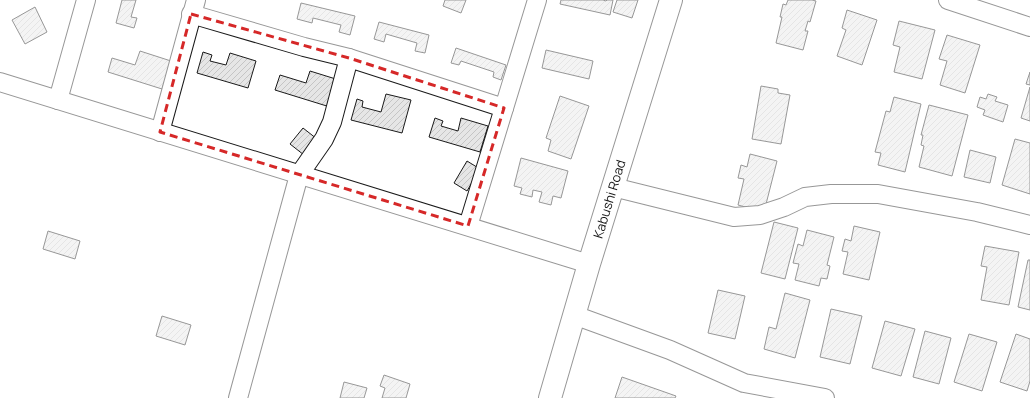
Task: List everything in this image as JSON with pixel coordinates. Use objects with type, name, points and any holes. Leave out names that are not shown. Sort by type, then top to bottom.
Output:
[{"type":"main road","name":"Kabushi Road","points":[[550,398],[589,264],[670,0]]},
{"type":"street","points":[[58,100],[86,0]]},
{"type":"street","points":[[468,226],[537,0]]},
{"type":"street","points":[[948,0],[1030,27]]},
{"type":"street","points":[[160,132],[194,7],[304,47],[349,58],[504,108]]},
{"type":"street","points":[[238,398],[299,175],[324,139],[332,122],[349,58]]},
{"type":"street","points":[[0,82],[589,264]]},
{"type":"street","points":[[613,187],[734,217],[760,215],[804,197],[831,194],[878,194],[977,212],[1030,225]]},
{"type":"street","points":[[574,315],[670,350],[742,391],[825,398]]},
{"type":"highlighted area","points":[[191,14],[349,58],[504,108],[468,226],[160,132]]},
{"type":"building","points":[[122,0],[136,0],[131,17],[137,18],[134,28],[116,23]]},
{"type":"building","points":[[445,0],[466,0],[461,13],[443,6]]},
{"type":"building","points":[[561,0],[613,0],[610,15],[560,4]]},
{"type":"building","points":[[617,0],[638,0],[632,18],[613,12]]},
{"type":"building","points":[[788,0],[816,1],[810,22],[808,21],[805,31],[808,31],[803,50],[776,43],[782,17],[780,17],[783,4],[786,5]]},
{"type":"building","points":[[301,3],[355,16],[350,35],[339,32],[341,25],[313,18],[312,23],[297,19]]},
{"type":"building","points":[[35,7],[47,32],[25,44],[12,20]]},
{"type":"building","points":[[847,10],[877,20],[862,65],[837,56],[846,30],[842,28]]},
{"type":"building","points":[[899,21],[935,30],[922,79],[894,72],[900,47],[893,45]]},
{"type":"building","points":[[379,22],[429,35],[425,53],[415,51],[417,43],[386,34],[384,42],[374,39]]},
{"type":"building","points":[[947,35],[980,45],[965,93],[940,85],[947,61],[939,59]]},
{"type":"building","points":[[456,48],[506,65],[501,80],[493,77],[494,72],[461,61],[459,65],[451,63]]},
{"type":"building","points":[[546,50],[593,61],[589,79],[542,68]]},
{"type":"building","points":[[140,51],[171,61],[162,89],[108,72],[112,58],[135,65]]},
{"type":"building","points":[[203,52],[212,55],[210,61],[226,65],[230,53],[256,61],[248,88],[197,73]]},
{"type":"building","points":[[310,71],[339,80],[330,107],[275,90],[280,75],[306,83]]},
{"type":"building","points":[[1030,72],[1030,85],[1026,84]]},
{"type":"building","points":[[761,86],[778,89],[778,93],[790,95],[781,144],[752,139]]},
{"type":"building","points":[[1030,87],[1030,121],[1021,118]]},
{"type":"building","points":[[386,94],[411,100],[402,133],[351,120],[357,99],[363,101],[362,107],[381,112]]},
{"type":"building","points":[[988,94],[997,97],[995,101],[1008,105],[1003,122],[983,115],[985,110],[977,107],[980,97],[986,99]]},
{"type":"building","points":[[560,96],[589,106],[571,159],[548,151],[551,140],[546,138]]},
{"type":"building","points":[[894,97],[921,104],[905,172],[878,165],[881,153],[875,152],[886,111],[890,112]]},
{"type":"building","points":[[929,105],[968,115],[952,176],[919,167],[924,146],[921,145],[923,135],[921,135]]},
{"type":"building","points":[[435,118],[443,121],[441,126],[458,131],[461,118],[488,126],[480,152],[429,137]]},
{"type":"building","points":[[303,128],[317,139],[304,155],[290,144]]},
{"type":"building","points":[[1015,139],[1030,143],[1030,194],[1002,185]]},
{"type":"building","points":[[970,150],[996,157],[990,183],[964,177]]},
{"type":"building","points":[[750,154],[777,161],[764,212],[738,205],[744,179],[738,178],[741,165],[747,167]]},
{"type":"building","points":[[521,158],[568,171],[561,198],[553,196],[551,205],[539,202],[542,192],[533,190],[532,197],[520,194],[522,188],[514,186]]},
{"type":"building","points":[[467,161],[480,169],[467,191],[454,183]]},
{"type":"building","points":[[774,222],[798,228],[785,279],[761,273]]},
{"type":"building","points":[[854,226],[880,232],[869,280],[843,274],[848,252],[842,251],[845,239],[851,241]]},
{"type":"building","points":[[807,230],[834,237],[827,265],[830,266],[827,279],[821,278],[819,286],[795,280],[799,264],[793,263],[798,244],[803,246]]},
{"type":"building","points":[[48,231],[80,241],[75,259],[43,249]]},
{"type":"building","points":[[985,246],[1019,252],[1009,305],[981,300],[987,267],[981,266]]},
{"type":"building","points":[[1028,260],[1030,260],[1030,310],[1018,307]]},
{"type":"building","points":[[718,290],[745,296],[735,339],[708,333]]},
{"type":"building","points":[[785,293],[810,300],[795,358],[764,349],[769,327],[776,329]]},
{"type":"building","points":[[831,309],[862,316],[850,364],[820,357]]},
{"type":"building","points":[[162,316],[191,325],[185,345],[156,336]]},
{"type":"building","points":[[885,321],[915,329],[901,376],[872,368]]},
{"type":"building","points":[[925,331],[951,338],[939,384],[913,377]]},
{"type":"building","points":[[969,334],[997,342],[982,391],[954,382]]},
{"type":"building","points":[[1016,334],[1030,339],[1030,381],[1027,391],[1000,382]]},
{"type":"building","points":[[384,375],[410,384],[406,398],[382,398],[385,388],[380,386]]},
{"type":"building","points":[[622,377],[676,396],[675,398],[615,398]]},
{"type":"building","points":[[344,382],[367,388],[364,398],[340,398]]}]
